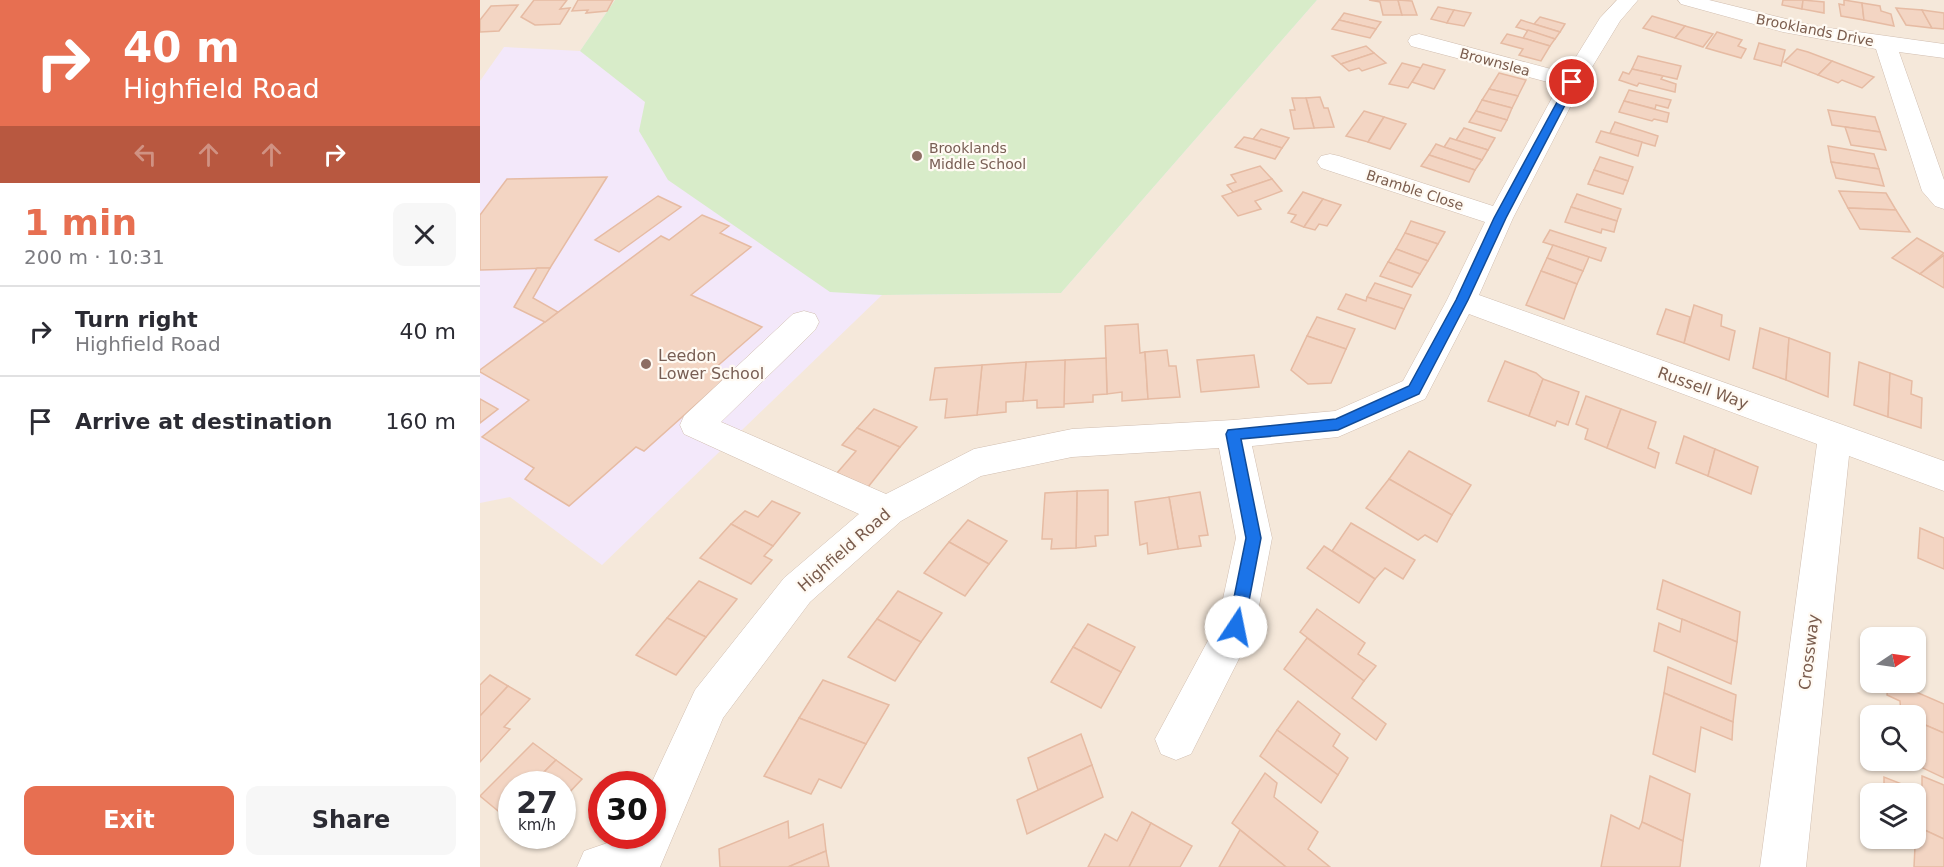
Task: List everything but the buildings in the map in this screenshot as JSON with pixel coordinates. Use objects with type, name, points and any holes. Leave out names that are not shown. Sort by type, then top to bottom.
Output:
[{"type":"street","name":"Highfield Road","points":[[666,805],[709,704],[797,590],[889,510],[974,463],[1072,443],[1233,434],[1338,424],[1414,390],[1462,300],[1500,218],[1572,82],[1611,18],[1628,0]]},
{"type":"street","name":"Brooklands Drive","points":[[1688,0],[1720,11],[1810,32],[1944,51]]},
{"type":"street","name":"Brownslea","points":[[1419,41],[1572,82]]},
{"type":"street","points":[[1886,44],[1935,191],[1944,200]]},
{"type":"street","name":"Bramble Close","points":[[1330,162],[1500,218]]},
{"type":"street","name":"Russell Way","points":[[1462,300],[1944,476]]},
{"type":"street","points":[[804,322],[696,425],[855,498],[889,510]]},
{"type":"street","points":[[1176,739],[1236,627],[1254,538],[1233,434]]},
{"type":"street","name":"Crossway","points":[[1783,867],[1835,436]]},
{"type":"street","name":"Highfield Road","points":[[600,867],[643,849]]},
{"type":"shaded area","points":[[480,0],[1944,0],[1944,867],[480,867]]},
{"type":"shaded area","points":[[615,0],[1317,0],[1061,293],[882,295],[602,565],[510,497],[480,503],[480,81],[504,47],[580,51]]},
{"type":"green space","name":"Brooklands Middle School","points":[[615,0],[1317,0],[1061,293],[882,295],[830,292],[668,180],[639,131],[645,102],[580,51]]},
{"type":"place","name":"Brooklands Middle School","points":[[917,156]]},
{"type":"place","name":"Leedon Lower School","points":[[646,364]]},
{"type":"route","points":[[1236,627],[1254,538],[1233,434],[1338,424],[1414,390],[1462,300],[1500,218],[1572,82]]}]
